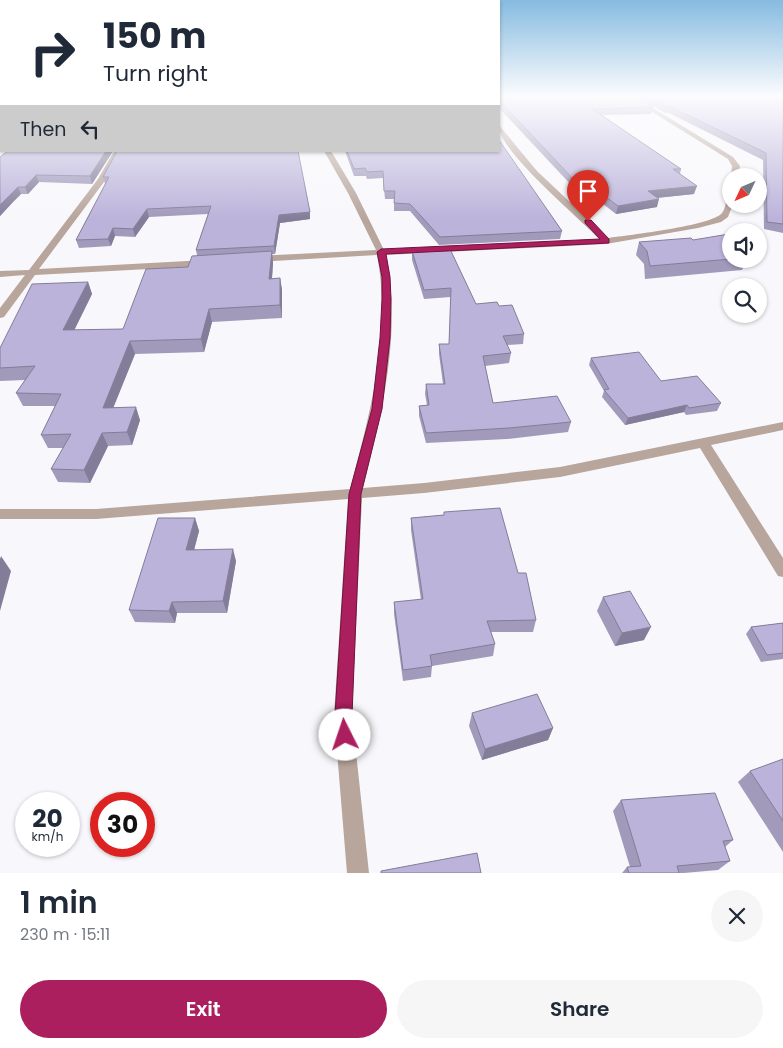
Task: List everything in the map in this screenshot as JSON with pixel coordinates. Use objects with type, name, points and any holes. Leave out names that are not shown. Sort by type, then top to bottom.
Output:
[{"type":"street","points":[[505,138],[508,144],[555,192],[588,221],[606,241]]},
{"type":"street","points":[[698,138],[731,158],[736,168]]},
{"type":"street","points":[[0,315],[101,180],[117,152]]},
{"type":"street","points":[[328,152],[352,192],[381,252],[386,284],[385,338],[377,409],[355,494],[343,715],[358,873]]},
{"type":"street","points":[[242,260],[606,241],[698,226],[718,220],[726,213]]},
{"type":"street","points":[[0,274],[32,274],[212,262]]},
{"type":"street","points":[[0,514],[96,514],[355,494],[560,472],[783,426]]},
{"type":"street","points":[[703,442],[783,571]]},
{"type":"building","points":[[534,138],[635,138],[681,169],[673,169],[697,186],[648,191],[659,199],[618,206],[582,179],[574,180]]},
{"type":"building","points":[[734,138],[783,138],[783,224],[767,222],[768,168],[766,168],[766,153]]},
{"type":"building","points":[[500,141],[562,231],[440,237],[410,204],[394,203],[395,191],[384,191],[383,171],[367,172],[365,168],[354,169],[347,152],[500,152]]},
{"type":"building","points":[[7,152],[105,152],[90,176],[36,175],[25,187],[18,187],[0,205],[0,157]]},
{"type":"building","points":[[116,152],[298,152],[310,212],[279,215],[274,246],[196,250],[211,206],[147,209],[133,229],[113,228],[108,239],[76,240],[109,177],[103,177]]},
{"type":"building","points":[[722,235],[722,260],[650,266],[647,251],[639,242],[691,238],[693,240]]},
{"type":"building","points":[[450,249],[476,304],[497,302],[499,306],[512,305],[524,334],[503,336],[511,353],[483,356],[493,403],[557,396],[571,422],[426,433],[419,406],[429,405],[426,384],[445,384],[439,344],[449,344],[451,288],[424,290],[412,251]]},
{"type":"building","points":[[272,251],[269,279],[280,278],[280,305],[209,309],[201,339],[130,341],[103,408],[136,407],[127,432],[102,433],[84,470],[51,469],[71,434],[41,435],[61,394],[16,393],[35,366],[0,368],[0,348],[32,284],[88,282],[63,330],[123,329],[146,269],[188,267],[192,256]]},
{"type":"building","points":[[639,352],[661,381],[697,376],[721,403],[689,408],[687,405],[628,418],[604,390],[609,389],[591,358]]},
{"type":"building","points":[[500,508],[518,573],[526,573],[536,620],[487,621],[495,644],[430,655],[432,666],[403,670],[394,602],[423,599],[411,518],[444,515],[444,512]]},
{"type":"building","points":[[158,518],[195,518],[186,550],[233,549],[223,601],[172,602],[169,611],[129,610]]},
{"type":"building","points":[[630,591],[651,627],[622,633],[603,597]]},
{"type":"building","points":[[783,623],[783,653],[767,655],[751,627]]},
{"type":"building","points":[[537,694],[553,728],[485,749],[472,713]]},
{"type":"building","points":[[783,759],[783,821],[750,771]]},
{"type":"building","points":[[715,793],[733,840],[723,841],[730,861],[677,866],[679,873],[629,873],[627,867],[641,866],[621,800]]},
{"type":"building","points":[[477,853],[481,873],[381,873],[381,871]]},
{"type":"route","points":[[345,735],[343,715],[355,494],[377,409],[385,338],[386,277],[381,252],[606,241],[588,221]]}]
